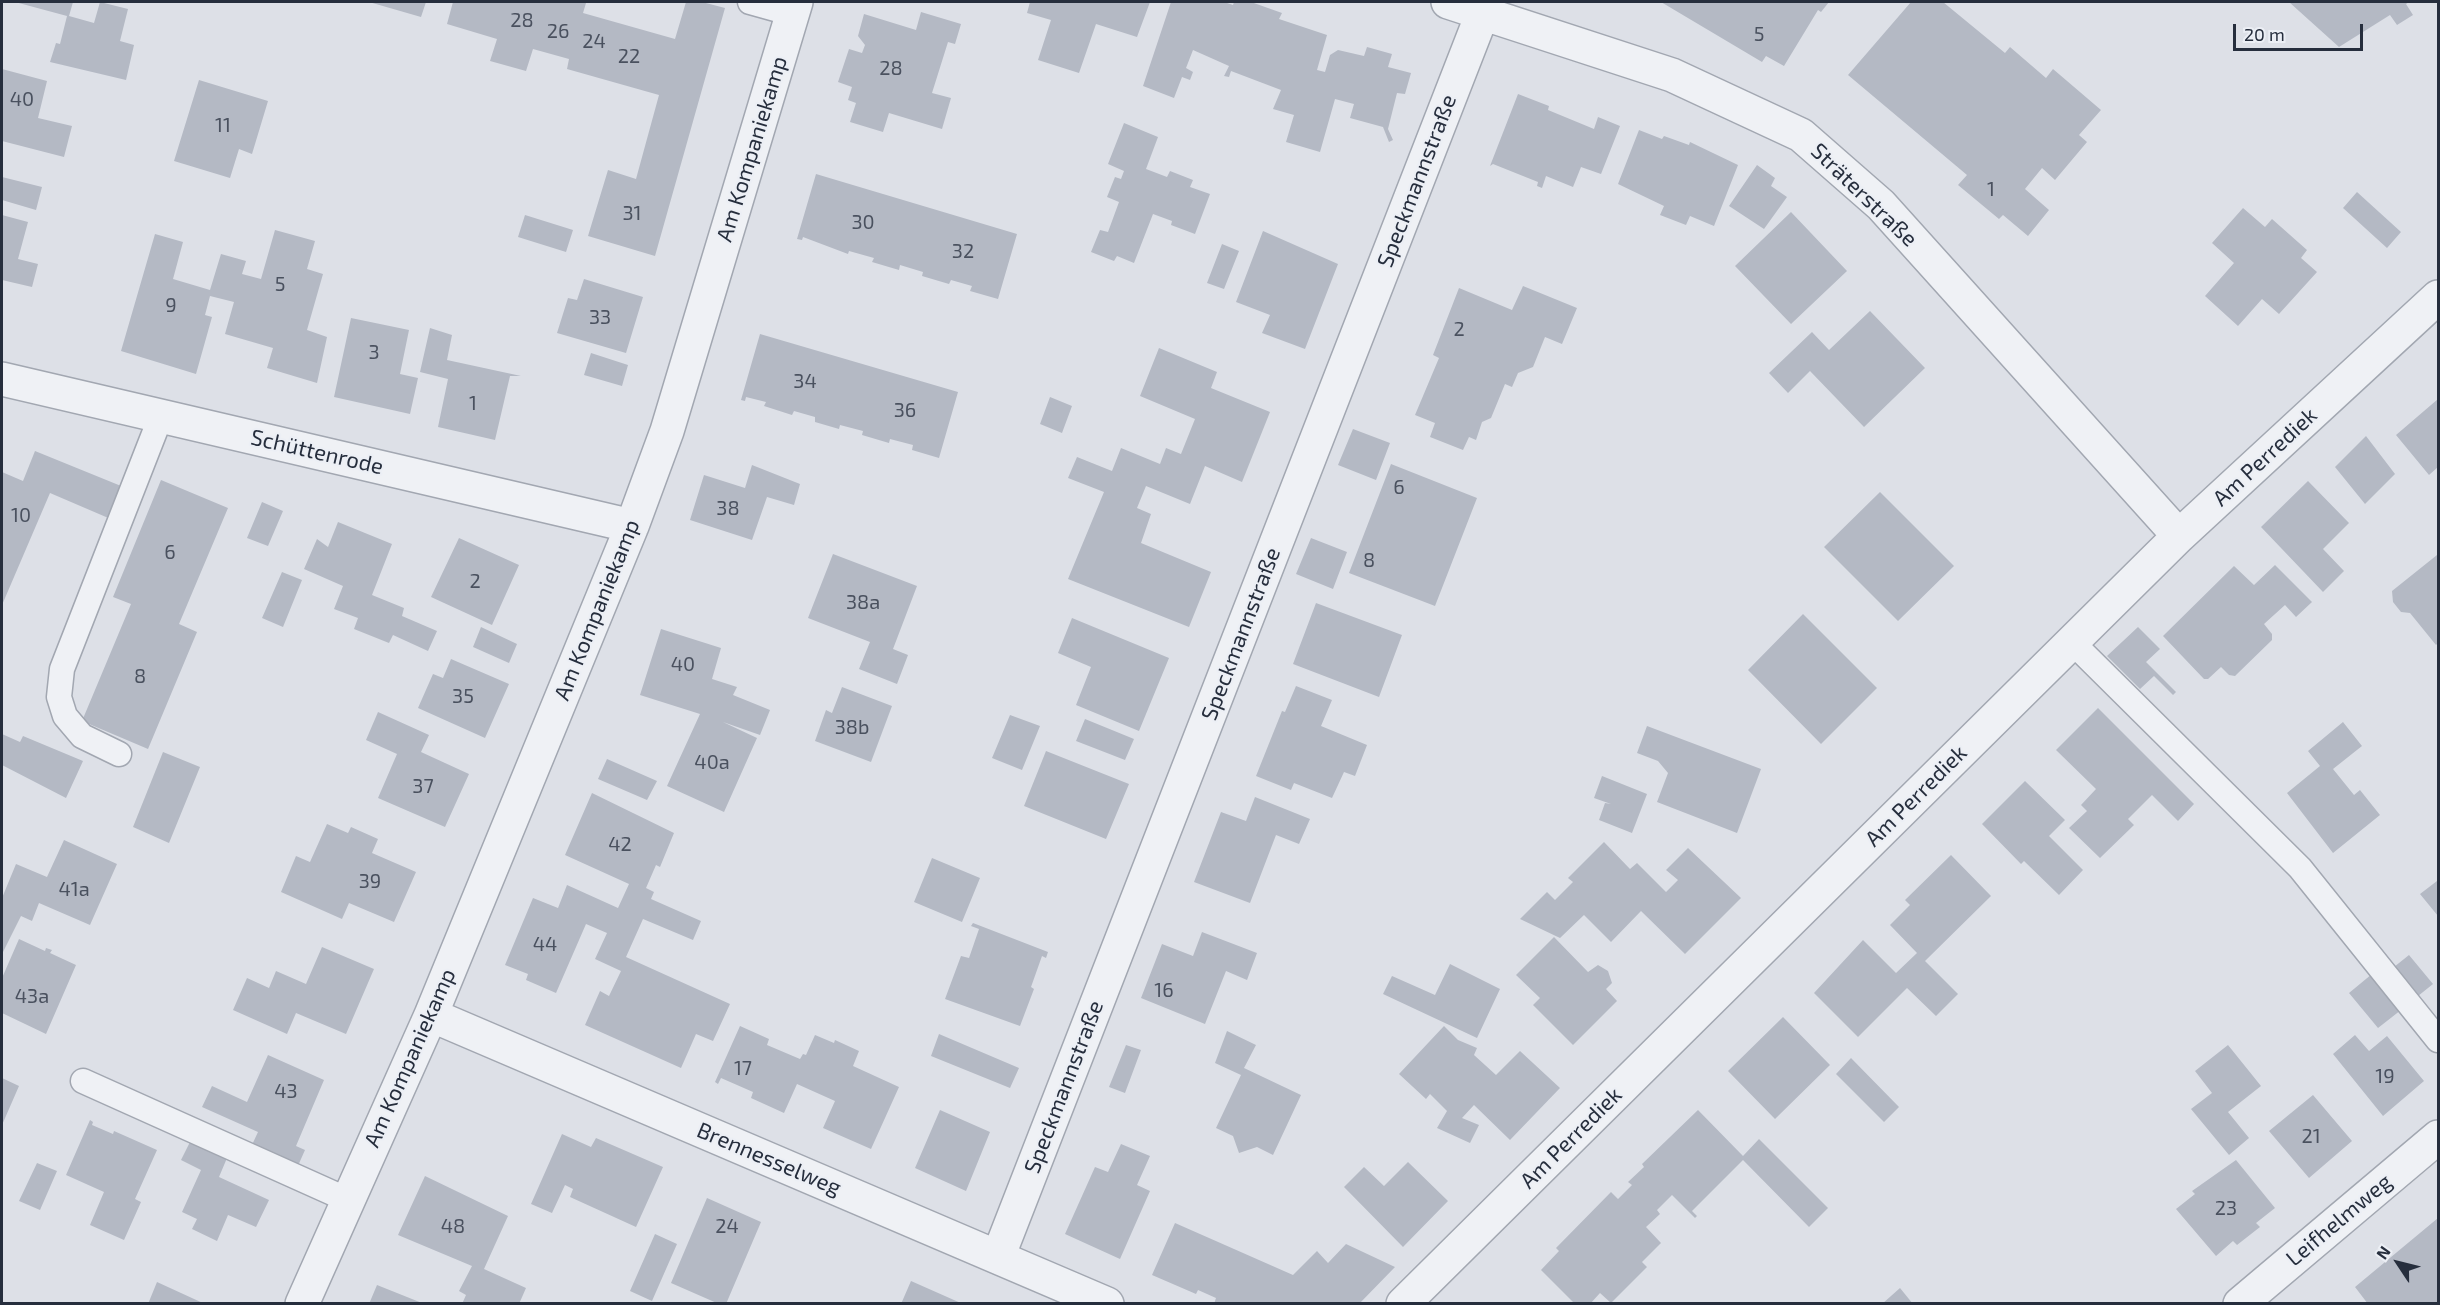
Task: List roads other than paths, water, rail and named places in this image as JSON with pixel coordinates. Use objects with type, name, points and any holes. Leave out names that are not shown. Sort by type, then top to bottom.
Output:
[{"type":"street","name":"Sträterstraße","points":[[1448,2],[1672,75],[1801,135],[1881,205],[2180,536]]},
{"type":"street","name":"Am Kompaniekamp","points":[[302,1304],[430,1015],[632,526],[667,431],[795,8]]},
{"type":"street","name":"Speckmannstraße","points":[[998,1257],[1484,12]]},
{"type":"street","name":"Am Perrediek","points":[[1403,1304],[2180,536],[2439,297]]},
{"type":"street","name":"Schüttenrode","points":[[2,379],[632,526]]},
{"type":"street","name":"Brennesselweg","points":[[430,1015],[1107,1304]]},
{"type":"street","name":"Leifhelmweg","points":[[2240,1304],[2439,1137]]},
{"type":"lane","points":[[750,2],[795,8]]},
{"type":"lane","points":[[119,754],[82,736],[65,716],[59,697],[62,669],[161,416]]},
{"type":"lane","points":[[2072,642],[2300,868],[2439,1040]]},
{"type":"lane","points":[[83,1081],[348,1200]]}]
